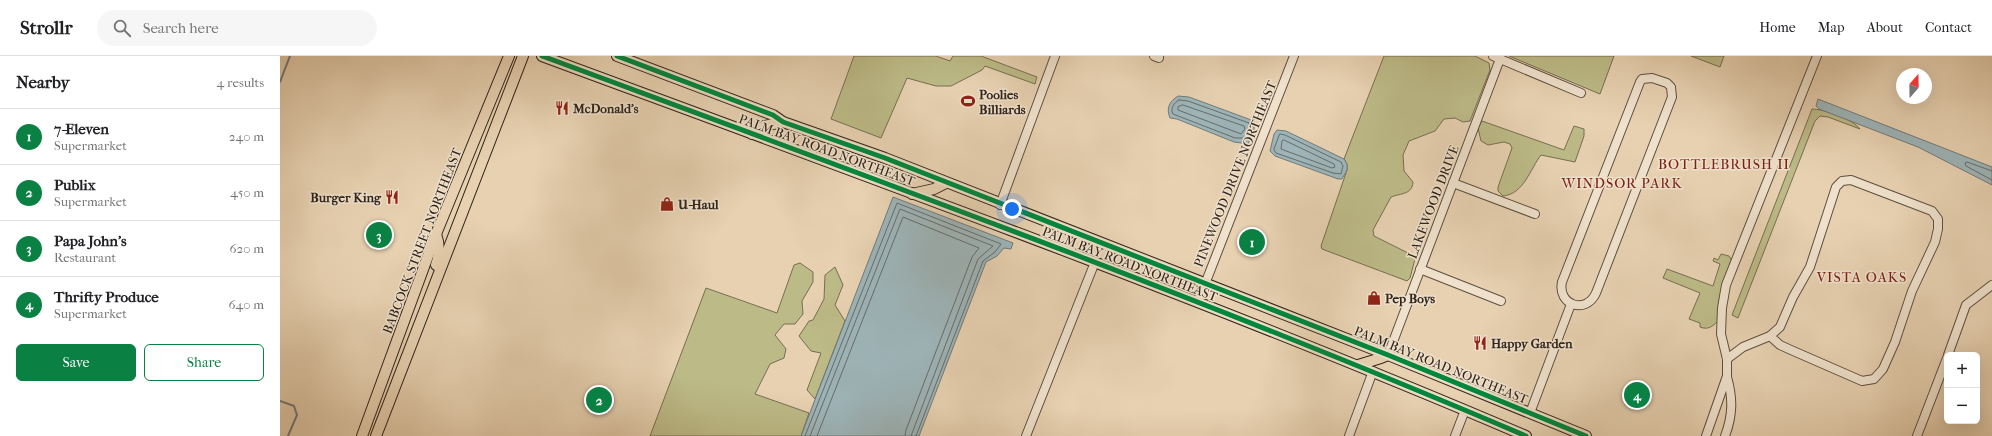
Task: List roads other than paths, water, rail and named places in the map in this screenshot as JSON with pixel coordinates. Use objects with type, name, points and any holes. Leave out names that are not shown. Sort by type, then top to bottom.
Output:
[{"type":"main road","name":"BABCOCK STREET NORTHEAST","points":[[362,436],[436,234],[509,56]]},
{"type":"main road","name":"BABCOCK STREET NORTHEAST","points":[[375,436],[523,56]]},
{"type":"main road","name":"PALM BAY ROAD NORTHEAST","points":[[542,56],[1095,262],[1374,371],[1526,436]]},
{"type":"main road","name":"PALM BAY ROAD NORTHEAST","points":[[617,56],[773,115],[783,122],[885,158],[1000,205],[1399,359],[1582,435]]},
{"type":"main road","points":[[752,134],[764,126],[783,122]]},
{"type":"main road","points":[[912,194],[934,189],[946,183]]},
{"type":"main road","points":[[428,302],[430,283],[439,257],[440,244],[436,234]]},
{"type":"main road","points":[[1061,249],[1088,238]]},
{"type":"main road","points":[[1358,365],[1388,355]]},
{"type":"main road","points":[[1374,371],[1386,362],[1399,359]]},
{"type":"main road","points":[[386,411],[383,400],[391,375],[390,361]]},
{"type":"main road","points":[[371,412],[376,424],[375,436]]},
{"type":"street","points":[[1000,205],[1055,56]]},
{"type":"street","points":[[1154,56],[1158,58],[1159,56]]},
{"type":"street","name":"PINEWOOD DRIVE NORTHEAST","points":[[1198,302],[1204,283],[1294,56]]},
{"type":"street","points":[[1726,436],[1732,408],[1731,393],[1727,376],[1727,359],[1721,334],[1722,308],[1726,285],[1817,56]]},
{"type":"street","points":[[1497,57],[1582,93]]},
{"type":"street","name":"LAKEWOOD DRIVE","points":[[1388,355],[1453,183],[1497,57]]},
{"type":"street","points":[[1652,78],[1667,83],[1670,87],[1672,97],[1596,293],[1591,302],[1582,306],[1571,304],[1567,301],[1561,291],[1562,282],[1640,82],[1642,79],[1652,78]]},
{"type":"street","points":[[1727,359],[1743,347],[1770,336],[1780,327],[1793,297],[1810,266],[1836,187],[1842,182],[1851,180],[1859,182],[1932,211],[1938,219],[1938,229],[1934,242],[1912,290],[1895,342],[1883,370],[1874,379],[1862,381],[1780,345],[1770,336]]},
{"type":"street","points":[[1453,183],[1535,214]]},
{"type":"street","points":[[1028,435],[1095,262]]},
{"type":"street","points":[[1420,269],[1501,301]]},
{"type":"street","points":[[1949,352],[1966,305],[1992,285]]},
{"type":"street","points":[[1530,413],[1571,304]]},
{"type":"street","points":[[1917,436],[1944,366]]},
{"type":"street","points":[[1348,436],[1374,371]]},
{"type":"street","points":[[1706,436],[1727,376]]},
{"type":"street","points":[[1456,436],[1465,410]]},
{"type":"water","points":[[1178,96],[1189,97],[1254,121],[1254,130],[1248,144],[1234,142],[1177,119],[1170,118],[1168,108],[1172,101]]},
{"type":"water","points":[[1818,99],[1992,167],[1992,185],[1918,147],[1819,109],[1816,106]]},
{"type":"water","points":[[1277,130],[1286,131],[1344,159],[1347,164],[1347,170],[1342,179],[1338,179],[1275,156],[1270,151],[1274,134]]},
{"type":"water","points":[[893,197],[1013,243],[1011,249],[1004,248],[997,256],[986,262],[919,436],[801,436]]},
{"type":"waterway","points":[[280,82],[290,56]]},
{"type":"waterway","points":[[280,401],[294,406],[297,415],[288,436]]},
{"type":"place","name":"Poolies Billiards","points":[[968,101]]},
{"type":"place","name":"McDonald's","points":[[562,108]]},
{"type":"place","name":"Burger King","points":[[392,197]]},
{"type":"place","name":"U-Haul","points":[[667,204]]},
{"type":"place","name":"Papa John's","points":[[379,235]]},
{"type":"place","name":"7-Eleven","points":[[1252,242]]},
{"type":"place","name":"Pep Boys","points":[[1374,298]]},
{"type":"place","name":"Happy Garden","points":[[1480,343]]},
{"type":"place","name":"Thrifty Produce","points":[[1637,395]]},
{"type":"place","name":"Publix","points":[[599,400]]},
{"type":"district","name":"BOTTLEBRUSH II","points":[[1724,164]]},
{"type":"district","name":"WINDSOR PARK","points":[[1622,183]]},
{"type":"district","name":"VISTA OAKS","points":[[1862,277]]}]
